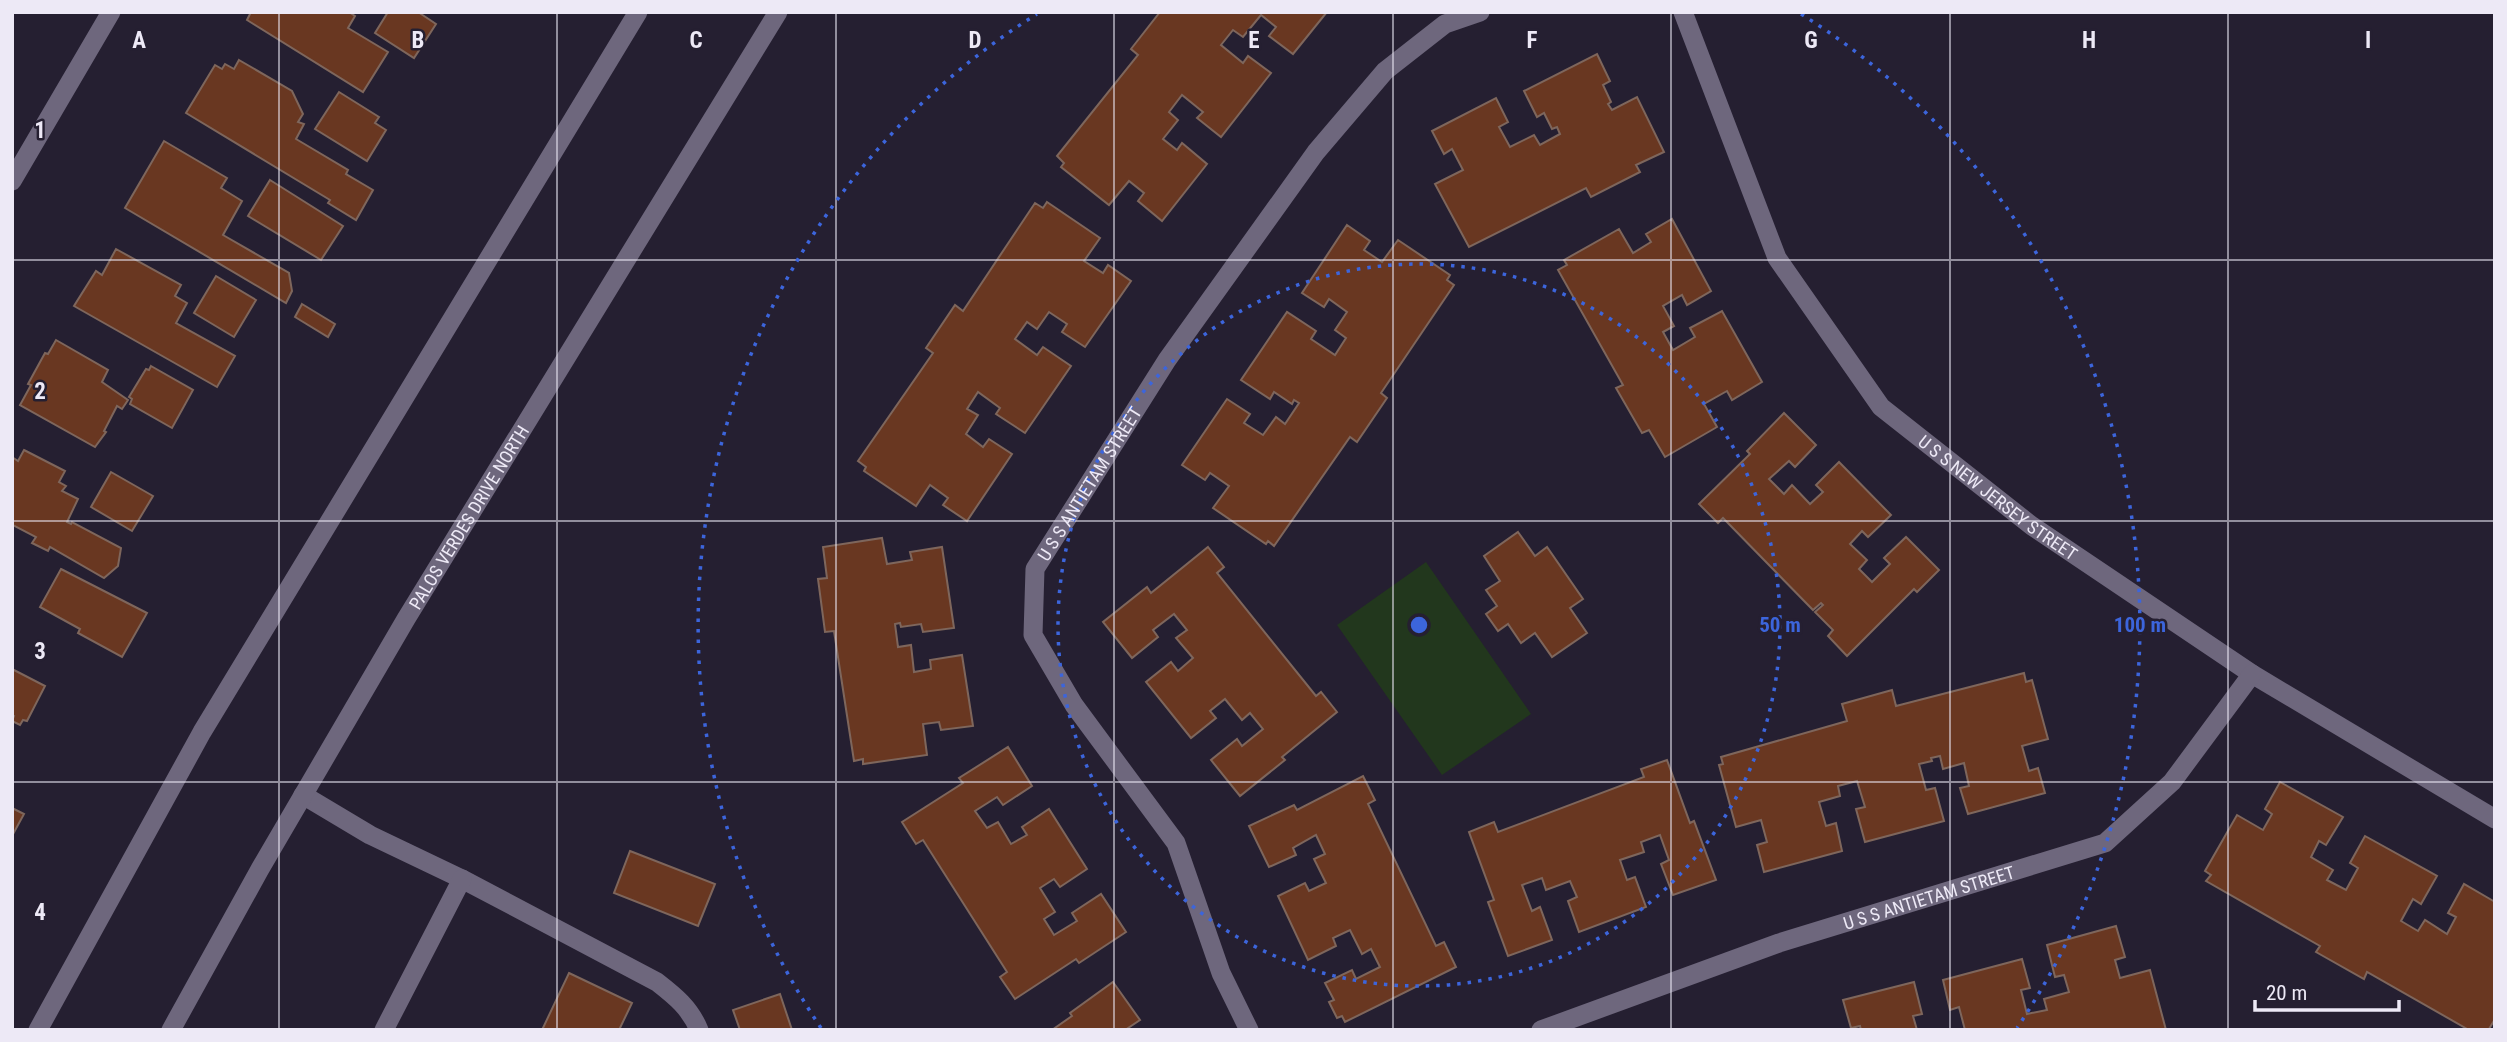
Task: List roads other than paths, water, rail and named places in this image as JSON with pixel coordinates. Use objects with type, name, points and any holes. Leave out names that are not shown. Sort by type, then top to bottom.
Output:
[{"type":"street","points":[[12,181],[111,12]]},
{"type":"street","points":[[38,1030],[202,732],[638,12]]},
{"type":"street","name":"PALOS VERDES DRIVE NORTH","points":[[172,1030],[303,795],[406,619],[778,12]]},
{"type":"street","name":"U S S ANTIETAM STREET","points":[[1249,1030],[1221,973],[1176,843],[1074,705],[1033,635],[1035,569],[1167,360],[1315,152],[1385,71],[1445,24],[1480,12]]},
{"type":"street","name":"U S S NEW JERSEY STREET","points":[[1683,12],[1777,258],[1881,407],[2032,526],[2252,674],[2495,819]]},
{"type":"street","name":"U S S ANTIETAM STREET","points":[[1541,1030],[1779,943],[2105,843],[2172,782],[2252,674]]},
{"type":"street","points":[[303,795],[370,835],[462,879],[657,982],[677,997],[693,1016],[699,1030]]},
{"type":"street","points":[[384,1030],[462,879]]}]
